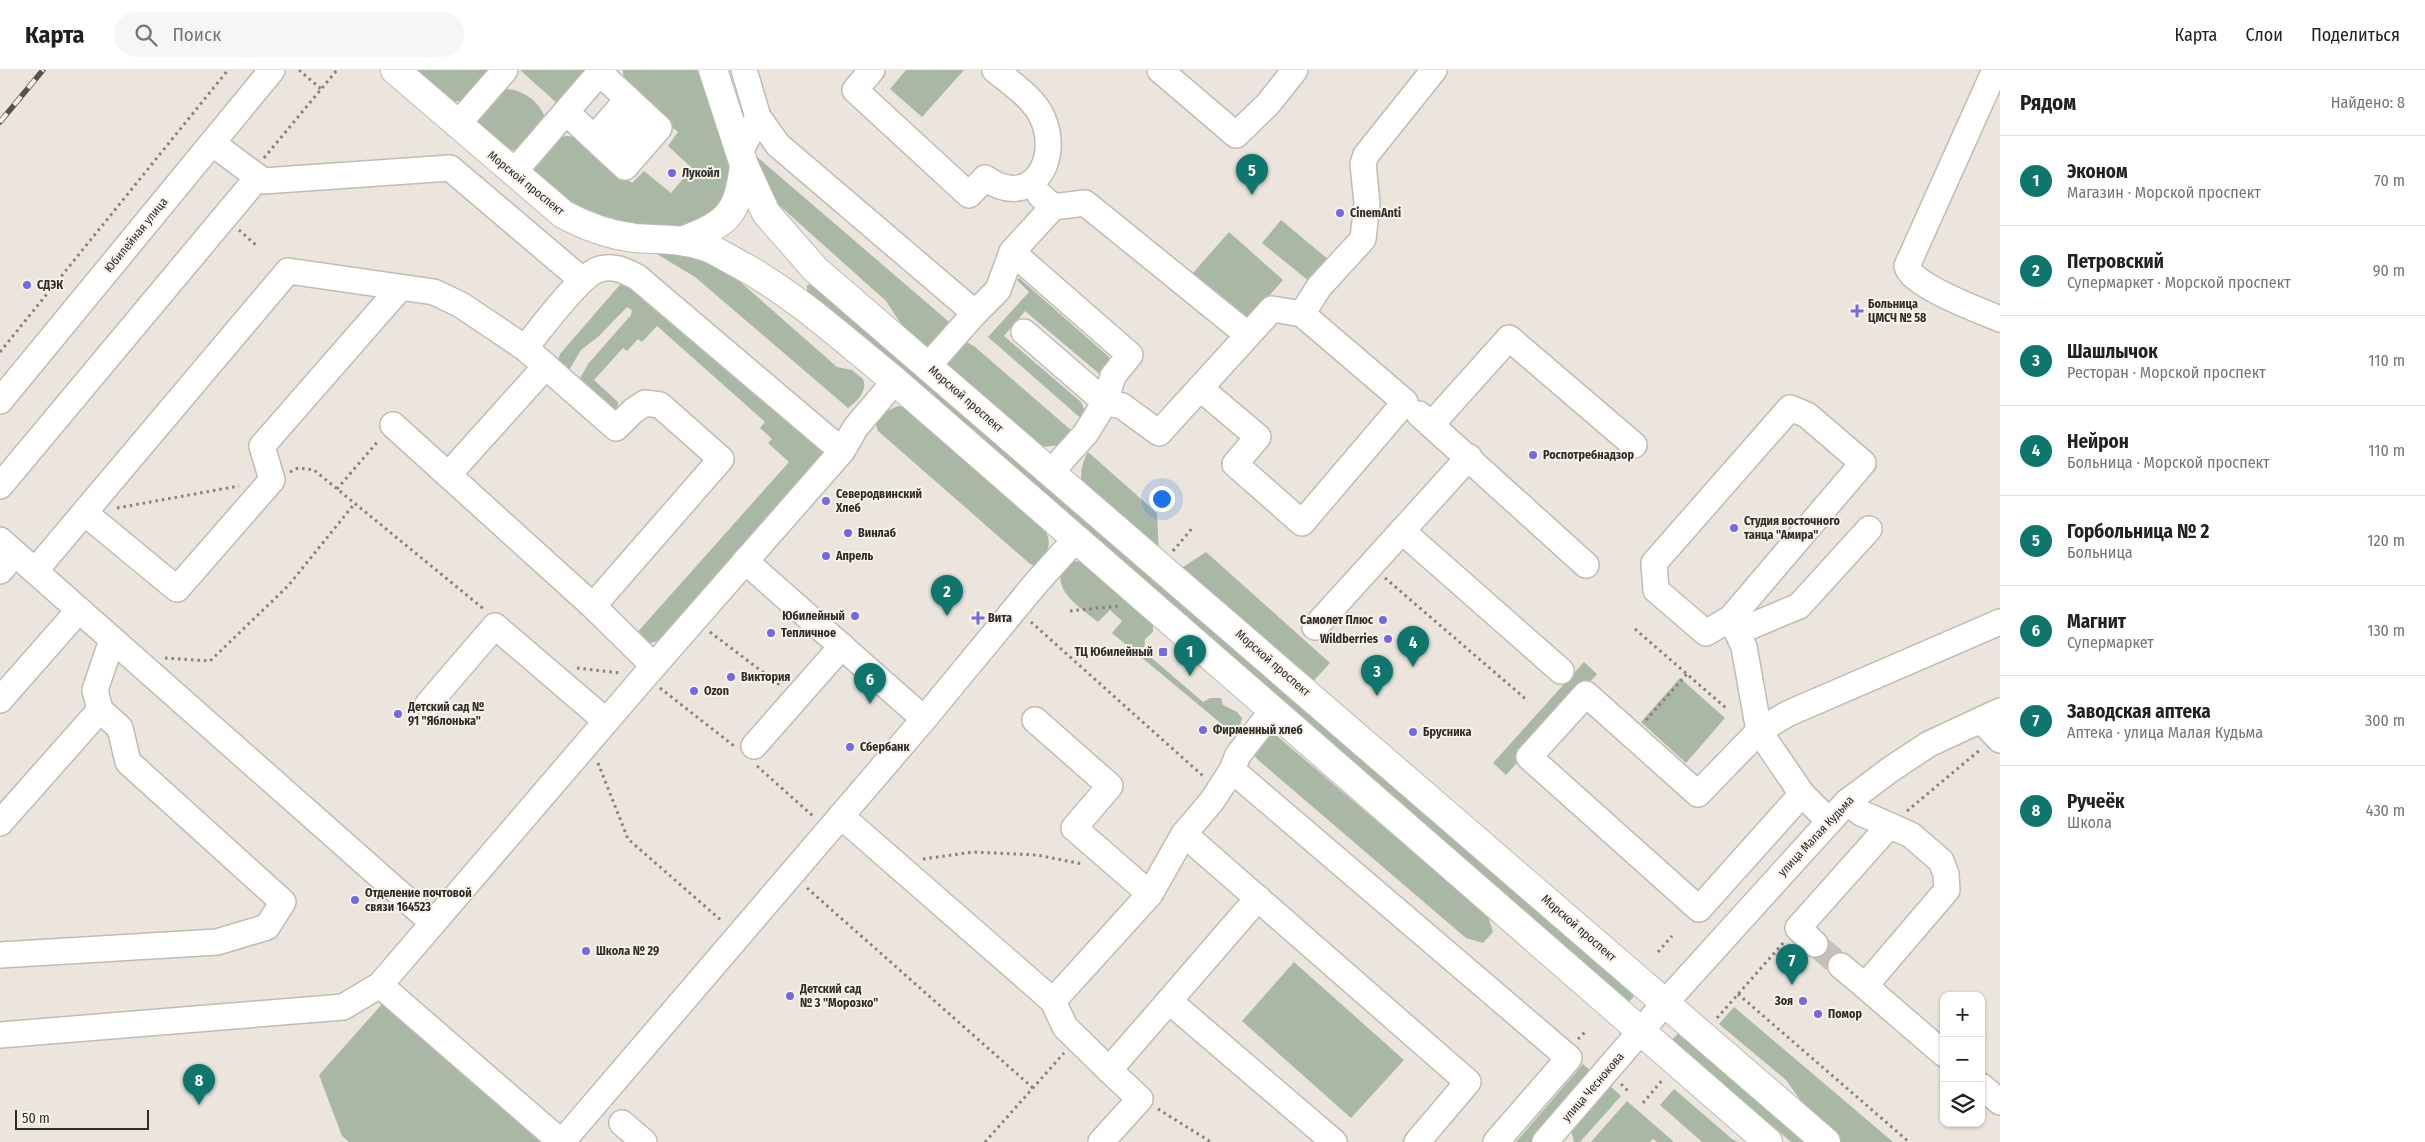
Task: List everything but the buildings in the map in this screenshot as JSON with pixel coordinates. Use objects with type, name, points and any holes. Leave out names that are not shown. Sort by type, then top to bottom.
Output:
[{"type":"main road","name":"Морской проспект","points":[[395,70],[563,214],[582,224],[634,238],[684,240],[709,248],[792,297],[895,382],[1768,1142]]},
{"type":"main road","name":"Морской проспект","points":[[714,70],[742,158],[766,213],[816,269],[1826,1142]]},
{"type":"main road","name":"Морской проспект","points":[[684,240],[705,232],[724,220],[736,204],[740,193],[742,158]]},
{"type":"main road","points":[[792,297],[792,285],[802,274],[816,269]]},
{"type":"street","name":"Юбилейная улица","points":[[0,401],[272,70]]},
{"type":"street","points":[[457,125],[505,70]]},
{"type":"street","points":[[744,70],[758,117],[778,144],[975,314]]},
{"type":"street","points":[[872,70],[855,90],[969,194],[985,178],[996,186],[1013,190],[1029,185],[1046,166],[1048,158],[1049,150],[1044,119],[1027,96],[995,70]]},
{"type":"street","points":[[1160,70],[1236,134],[1268,104],[1295,70]]},
{"type":"street","points":[[1302,314],[1319,287],[1362,239],[1366,203],[1363,164],[1366,155],[1434,70]]},
{"type":"street","points":[[1995,70],[1907,266],[1908,272],[1920,283],[2000,319]]},
{"type":"street","points":[[513,173],[601,71],[659,128],[625,167],[566,112]]},
{"type":"street","points":[[602,145],[636,106]]},
{"type":"street","points":[[742,158],[758,117]]},
{"type":"street","points":[[212,143],[263,181],[450,168],[582,280]]},
{"type":"street","points":[[0,486],[258,177]]},
{"type":"street","points":[[1029,185],[1053,207]]},
{"type":"street","points":[[928,366],[998,290],[1012,252],[1053,207],[1085,203],[1248,335]]},
{"type":"street","points":[[1012,252],[1130,356],[1113,376],[1105,402],[1086,434],[1051,472]]},
{"type":"street","points":[[525,348],[582,280],[599,269],[618,267],[637,277],[842,451]]},
{"type":"street","points":[[35,572],[86,514],[288,271],[434,292],[461,305],[525,348],[616,428],[632,411],[645,403],[660,405],[721,459],[593,606]]},
{"type":"street","points":[[86,514],[176,589],[272,480],[262,446],[400,288]]},
{"type":"street","points":[[1024,332],[1105,402],[1122,406],[1159,433],[1272,309],[1302,314],[1469,457],[1586,565]]},
{"type":"street","points":[[1431,425],[1509,338],[1634,446]]},
{"type":"street","points":[[448,475],[546,366]]},
{"type":"street","points":[[0,1035],[343,1007],[380,985],[589,741],[842,451],[856,427],[895,382]]},
{"type":"street","points":[[1200,388],[1258,437],[1235,464],[1302,523],[1406,402]]},
{"type":"street","points":[[1734,625],[1863,463],[1807,415],[1790,408],[1654,563],[1656,590],[1706,634],[1799,606],[1869,529]]},
{"type":"street","points":[[393,425],[593,606],[650,671]]},
{"type":"street","points":[[1315,627],[1469,457]]},
{"type":"street","points":[[1402,531],[1561,671]]},
{"type":"street","points":[[380,985],[562,1142],[924,719],[1037,582],[1075,540]]},
{"type":"street","points":[[5,555],[35,572],[433,923]]},
{"type":"street","points":[[745,561],[924,719]]},
{"type":"street","points":[[0,700],[79,610]]},
{"type":"street","points":[[1802,794],[1699,909],[1529,757],[1586,694],[1698,794],[1759,731],[1787,714],[2000,622]]},
{"type":"street","points":[[1734,625],[1744,647],[1759,731],[1802,794],[1828,820]]},
{"type":"street","points":[[428,704],[495,626],[606,722]]},
{"type":"street","points":[[0,955],[217,942],[267,927],[283,902],[128,762],[120,728],[100,710],[95,690],[112,640]]},
{"type":"street","points":[[754,746],[842,646]]},
{"type":"street","points":[[0,823],[100,710]]},
{"type":"street","points":[[1053,1001],[1150,894],[1184,834],[1225,780],[1238,755],[1272,710]]},
{"type":"street","points":[[1035,720],[1110,786],[1074,828],[1150,894]]},
{"type":"street","name":"улица Малая Кудьма","points":[[1640,1032],[1828,820],[1847,802],[1878,778],[1929,744],[1994,727]]},
{"type":"street","points":[[1225,780],[1569,1058],[1496,1142]]},
{"type":"street","points":[[1847,802],[1861,813],[1911,835],[1942,861],[1946,874],[1947,890],[1865,986]]},
{"type":"street","points":[[841,816],[1053,1001],[1065,1028],[1140,1099],[1101,1142]]},
{"type":"street","points":[[1806,936],[1889,826]]},
{"type":"street","points":[[1184,834],[1468,1082],[1417,1142]]},
{"type":"street","points":[[1109,1070],[1258,898]]},
{"type":"street","points":[[1841,966],[1940,1051]]},
{"type":"street","points":[[1169,1001],[1334,1142]]},
{"type":"street","name":"улица Чеснокова","points":[[1552,1139],[1640,1032]]},
{"type":"street","points":[[1985,1089],[2000,1102]]},
{"type":"street","points":[[622,1124],[644,1142]]},
{"type":"path","points":[[0,352],[228,70]]},
{"type":"path","points":[[299,70],[321,89]]},
{"type":"path","points":[[337,488],[393,425]]},
{"type":"path","points":[[86,514],[272,480],[298,468],[314,470],[490,614]]},
{"type":"path","points":[[1169,555],[1194,526]]},
{"type":"path","points":[[1379,573],[1528,701]]},
{"type":"path","points":[[1070,612],[1124,606]]},
{"type":"path","points":[[1016,609],[1225,780]]},
{"type":"path","points":[[1635,629],[1726,708]]},
{"type":"path","points":[[567,666],[650,671]]},
{"type":"path","points":[[1632,736],[1687,674]]},
{"type":"path","points":[[1889,826],[1994,727]]},
{"type":"path","points":[[589,741],[628,839],[739,936]]},
{"type":"path","points":[[896,863],[973,852],[1037,855],[1090,866]]},
{"type":"path","points":[[792,874],[1033,1088]]},
{"type":"path","points":[[1658,952],[1672,936]]},
{"type":"path","points":[[1716,1018],[1738,994],[1806,936]]},
{"type":"path","points":[[1738,994],[1909,1142]]},
{"type":"path","points":[[1575,1044],[1586,1031]]},
{"type":"path","points":[[985,1142],[1076,1040]]},
{"type":"path","points":[[1643,1103],[1664,1078]]},
{"type":"path","points":[[1140,1099],[1177,1119],[1211,1142]]},
{"type":"green space","points":[[406,70],[496,70],[470,95],[464,99],[451,102]]},
{"type":"green space","points":[[520,70],[591,70],[559,105]]},
{"type":"green space","points":[[623,70],[697,70],[711,93],[732,170],[724,198],[709,217],[690,228],[629,229],[574,212],[529,168],[556,141],[568,136],[577,138],[598,151],[632,183],[644,171],[671,193],[692,168],[668,146],[678,132],[635,96],[628,87]]},
{"type":"green space","points":[[906,70],[964,70],[922,117],[890,89]]},
{"type":"green space","points":[[508,89],[520,92],[530,98],[539,107],[545,118],[519,150],[502,150],[477,124],[481,113],[498,95]]},
{"type":"green space","points":[[756,156],[955,327],[937,344],[928,346],[918,343],[905,330],[886,301],[770,197],[754,162]]},
{"type":"green space","points":[[1281,220],[1329,260],[1310,282],[1262,243]]},
{"type":"green space","points":[[1229,232],[1283,280],[1247,321],[1193,273]]},
{"type":"green space","points":[[659,250],[709,263],[737,279],[837,367],[852,370],[863,379],[864,388],[861,396],[848,408],[695,277],[657,254]]},
{"type":"green space","points":[[1019,278],[1109,357],[1109,363],[1103,377],[1025,311],[1004,336],[1081,402],[1086,413],[1085,422],[988,337],[1029,292],[1017,280]]},
{"type":"green space","points":[[636,280],[827,450],[661,640],[650,643],[634,636],[789,462],[768,443],[772,439],[760,428],[765,422],[657,326],[642,342],[638,339],[627,351],[623,348],[594,380],[618,402],[617,416],[578,382],[588,364],[631,315],[632,310],[627,307],[599,336],[581,350],[568,372],[556,364],[560,354],[618,287],[622,283]]},
{"type":"green space","points":[[816,284],[1629,989],[1634,994],[1633,998],[1627,1003],[807,294],[807,285]]},
{"type":"green space","points":[[966,342],[974,346],[1072,431],[1061,445],[1041,447],[949,371],[945,363],[961,344]]},
{"type":"green space","points":[[898,406],[906,407],[1044,528],[1049,543],[1039,565],[1034,566],[1029,563],[878,431],[875,422],[880,414]]},
{"type":"green space","points":[[1088,452],[1157,513],[1159,554],[1082,488],[1082,470]]},
{"type":"green space","points":[[1206,552],[1330,663],[1308,687],[1177,571]]},
{"type":"green space","points":[[1071,562],[1085,563],[1153,625],[1153,632],[1145,639],[1144,650],[1147,654],[1203,702],[1210,698],[1221,698],[1223,705],[1237,712],[1242,718],[1238,734],[1235,735],[1112,633],[1122,621],[1110,610],[1098,622],[1071,600],[1062,586],[1060,578],[1065,566]]},
{"type":"green space","points":[[1584,662],[1597,674],[1506,775],[1493,763]]},
{"type":"green space","points":[[1680,678],[1725,718],[1686,763],[1641,722]]},
{"type":"green space","points":[[1270,730],[1488,916],[1493,932],[1483,943],[1466,938],[1257,759],[1251,750]]},
{"type":"green space","points":[[1294,962],[1404,1060],[1351,1118],[1242,1021]]},
{"type":"green space","points":[[383,1003],[541,1142],[349,1142],[342,1136],[319,1075]]},
{"type":"green space","points":[[1734,1007],[1893,1142],[1841,1142],[1813,1118],[1786,1080],[1719,1024]]},
{"type":"green space","points":[[1680,1031],[1809,1142],[1791,1142],[1672,1040]]},
{"type":"green space","points":[[1583,1064],[1592,1072],[1531,1142],[1516,1142]]},
{"type":"green space","points":[[1606,1082],[1621,1096],[1580,1142],[1574,1142],[1570,1126]]},
{"type":"green space","points":[[1674,1089],[1732,1139],[1738,1142],[1702,1142],[1660,1105]]},
{"type":"green space","points":[[1627,1101],[1674,1142],[1657,1142],[1653,1139],[1650,1142],[1591,1142]]},
{"type":"tunnel","points":[[1815,944],[1841,966]]},
{"type":"railway","points":[[0,122],[43,70]]},
{"type":"place","name":"Лукойл","points":[[672,173]]},
{"type":"place","name":"Горбольница № 2","points":[[1252,195]]},
{"type":"place","name":"CinemAnti","points":[[1340,213]]},
{"type":"place","name":"СДЭК","points":[[27,285]]},
{"type":"place","name":"Больница ЦМСЧ № 58","points":[[1857,311]]},
{"type":"place","name":"Роспотребнадзор","points":[[1533,455]]},
{"type":"place","name":"Северодвинский Хлеб","points":[[826,501]]},
{"type":"place","name":"Студия восточного танца \"Амира\"","points":[[1734,528]]},
{"type":"place","name":"Винлаб","points":[[848,533]]},
{"type":"place","name":"Апрель","points":[[826,556]]},
{"type":"place","name":"Юбилейный","points":[[855,616]]},
{"type":"place","name":"Петровский","points":[[947,616]]},
{"type":"place","name":"Вита","points":[[978,618]]},
{"type":"place","name":"Самолет Плюс","points":[[1383,620]]},
{"type":"place","name":"Тепличное","points":[[771,633]]},
{"type":"place","name":"Wildberries","points":[[1388,639]]},
{"type":"place","name":"ТЦ Юбилейный","points":[[1163,652]]},
{"type":"place","name":"Нейрон","points":[[1413,667]]},
{"type":"place","name":"Эконом","points":[[1190,676]]},
{"type":"place","name":"Виктория","points":[[731,677]]},
{"type":"place","name":"Ozon","points":[[694,691]]},
{"type":"place","name":"Шашлычок","points":[[1377,696]]},
{"type":"place","name":"Магнит","points":[[870,704]]},
{"type":"place","name":"Детский сад № 91 \"Яблонька\"","points":[[398,714]]},
{"type":"place","name":"Фирменный хлеб","points":[[1203,730]]},
{"type":"place","name":"Брусника","points":[[1413,732]]},
{"type":"place","name":"Сбербанк","points":[[850,747]]},
{"type":"place","name":"Отделение почтовой связи 164523","points":[[355,900]]},
{"type":"place","name":"Школа № 29","points":[[586,951]]},
{"type":"place","name":"Заводская аптека","points":[[1792,985]]},
{"type":"place","name":"Детский сад № 3 \"Морозко\"","points":[[790,996]]},
{"type":"place","name":"Зоя","points":[[1803,1001]]},
{"type":"place","name":"Помор","points":[[1818,1014]]},
{"type":"place","name":"Ручеёк","points":[[199,1105]]}]
